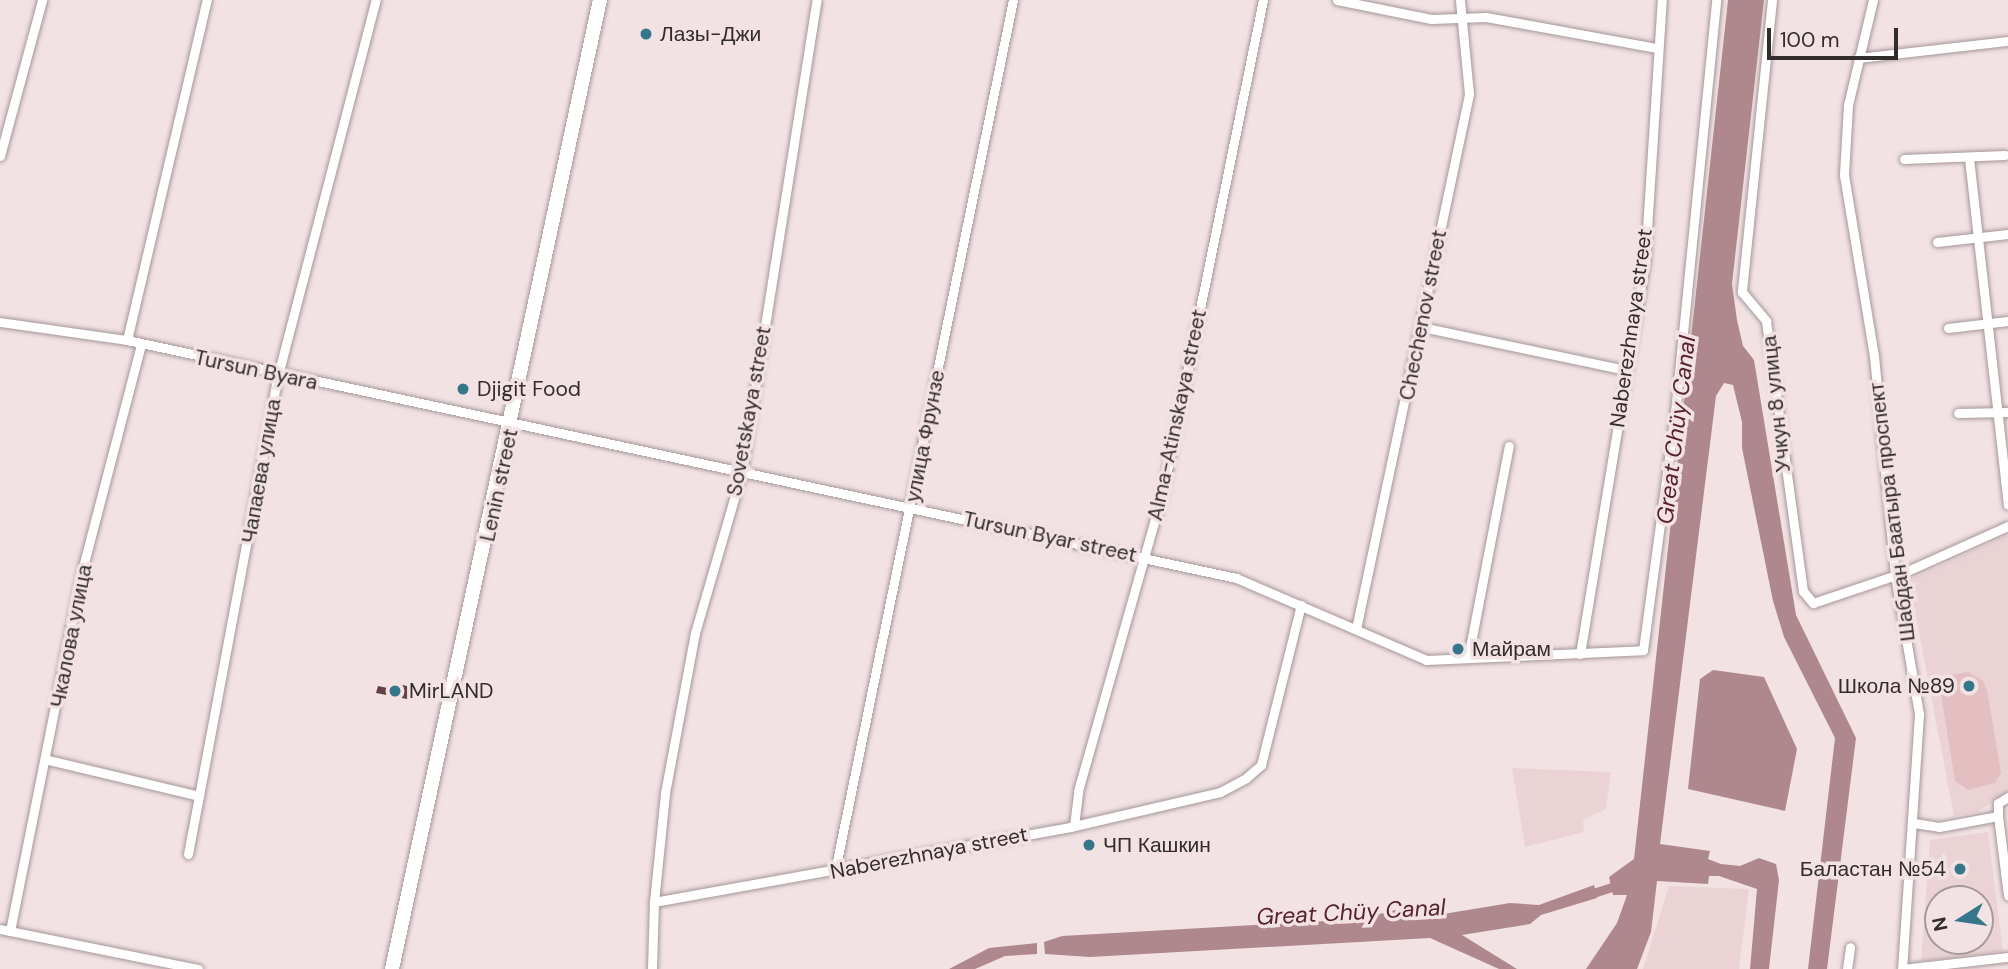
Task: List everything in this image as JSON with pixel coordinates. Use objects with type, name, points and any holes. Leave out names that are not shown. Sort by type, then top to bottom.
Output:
[{"type":"main road","name":"Lenin street","points":[[392,969],[600,0]]},
{"type":"street","points":[[0,156],[42,0]]},
{"type":"street","points":[[127,340],[207,0]]},
{"type":"street","name":"Чапаева улица","points":[[188,854],[278,375],[376,0]]},
{"type":"street","name":"Sovetskaya street","points":[[654,902],[665,793],[695,633],[742,471],[817,0]]},
{"type":"street","name":"улица Фрунзе","points":[[835,872],[1013,0]]},
{"type":"street","name":"Alma-Atinskaya street","points":[[1074,826],[1078,791],[1146,557],[1263,0]]},
{"type":"street","points":[[1337,0],[1461,21],[1486,17],[1657,48]]},
{"type":"street","name":"Chechenov street","points":[[1356,629],[1422,327],[1469,94],[1460,0]]},
{"type":"street","name":"Naberezhnaya street","points":[[1580,654],[1645,260],[1662,0]]},
{"type":"street","name":"Tursun Byar street","points":[[511,424],[911,505],[1236,578],[1426,660],[1643,650],[1675,413],[1716,0]]},
{"type":"street","name":"Учкун 8 улица","points":[[1772,0],[1742,292],[1766,321],[1797,573],[1813,603],[1895,575]]},
{"type":"street","name":"Шабдан Баатыра проспект","points":[[1873,0],[1858,58],[1845,128],[1844,185],[1877,381],[1895,575],[1919,714],[1914,823],[1902,969]]},
{"type":"street","points":[[1858,58],[2008,41]]},
{"type":"street","points":[[1904,159],[2005,155]]},
{"type":"street","points":[[1969,158],[2003,412],[2008,505]]},
{"type":"street","points":[[1937,242],[2008,234]]},
{"type":"street","name":"Tursun Byara","points":[[0,321],[127,340],[511,424]]},
{"type":"street","points":[[1948,328],[2008,321]]},
{"type":"street","points":[[1422,327],[1626,370]]},
{"type":"street","name":"Чкалова улица","points":[[10,931],[48,760],[83,567],[141,345]]},
{"type":"street","points":[[1958,413],[2003,412]]},
{"type":"street","points":[[1468,658],[1509,446]]},
{"type":"street","points":[[1895,575],[2008,526]]},
{"type":"street","name":"Naberezhnaya street","points":[[654,902],[835,872],[1074,826],[1220,792],[1261,765],[1301,605]]},
{"type":"street","points":[[48,760],[199,796]]},
{"type":"street","points":[[2008,797],[1998,803],[2008,891]]},
{"type":"street","points":[[1914,823],[1939,827],[1998,816]]},
{"type":"street","points":[[652,969],[654,902]]},
{"type":"street","points":[[0,929],[198,969]]},
{"type":"street","points":[[1847,969],[1850,947]]},
{"type":"street","points":[[1902,969],[2008,957]]},
{"type":"shaded area","points":[[1728,0],[1764,0],[1732,284],[1737,320],[1743,346],[1754,360],[1796,615],[1856,738],[1827,969],[1808,969],[1835,738],[1784,637],[1773,601],[1742,448],[1742,422],[1733,385],[1724,383],[1716,396],[1660,844],[1710,851],[1708,859],[1721,864],[1740,866],[1759,858],[1776,864],[1779,880],[1769,969],[1750,969],[1757,889],[1719,876],[1709,876],[1708,884],[1657,881],[1651,932],[1637,969],[1586,969],[1617,923],[1627,895],[1613,895],[1609,877],[1634,859]]},
{"type":"shaded area","name":"Школа №89","points":[[2008,535],[2008,792],[1978,812],[1954,816],[1909,580]]},
{"type":"shaded area","points":[[1713,670],[1764,677],[1797,749],[1785,811],[1688,789],[1700,679]]},
{"type":"shaded area","points":[[1968,672],[1983,681],[1987,690],[2001,773],[1995,783],[1968,790],[1955,781],[1939,682],[1944,676]]},
{"type":"shaded area","points":[[1512,768],[1611,772],[1606,809],[1583,820],[1584,832],[1525,847]]},
{"type":"shaded area","points":[[1988,832],[2003,951],[1994,952],[1994,885],[1927,885],[1930,840]]},
{"type":"shaded area","points":[[1594,885],[1597,898],[1541,915],[1530,924],[1462,935],[1517,969],[1499,969],[1430,938],[1090,957],[1045,954],[1044,942],[1062,936],[1360,919],[1395,910],[1419,918],[1510,903],[1539,905]]},
{"type":"shaded area","points":[[1669,886],[1749,889],[1739,969],[1643,969]]},
{"type":"shaded area","points":[[1924,921],[1924,955],[1973,955],[1921,962]]},
{"type":"shaded area","points":[[1037,943],[1037,954],[1005,956],[975,969],[949,969],[989,948]]},
{"type":"building","name":"MirLAND","points":[[399,684],[414,688],[412,700],[376,693],[378,686],[397,690]]},
{"type":"waterway","name":"Great Chüy Canal","points":[[1587,895],[1620,884]]},
{"type":"place","name":"Лазы-Джи","points":[[646,34]]},
{"type":"place","name":"Djigit Food","points":[[463,389]]},
{"type":"place","name":"Майрам","points":[[1458,649]]},
{"type":"place","name":"Школа №89","points":[[1969,686]]},
{"type":"place","name":"MirLAND","points":[[395,691]]},
{"type":"place","name":"ЧП Кашкин","points":[[1089,845]]},
{"type":"place","name":"Баластан №54","points":[[1960,869]]}]
